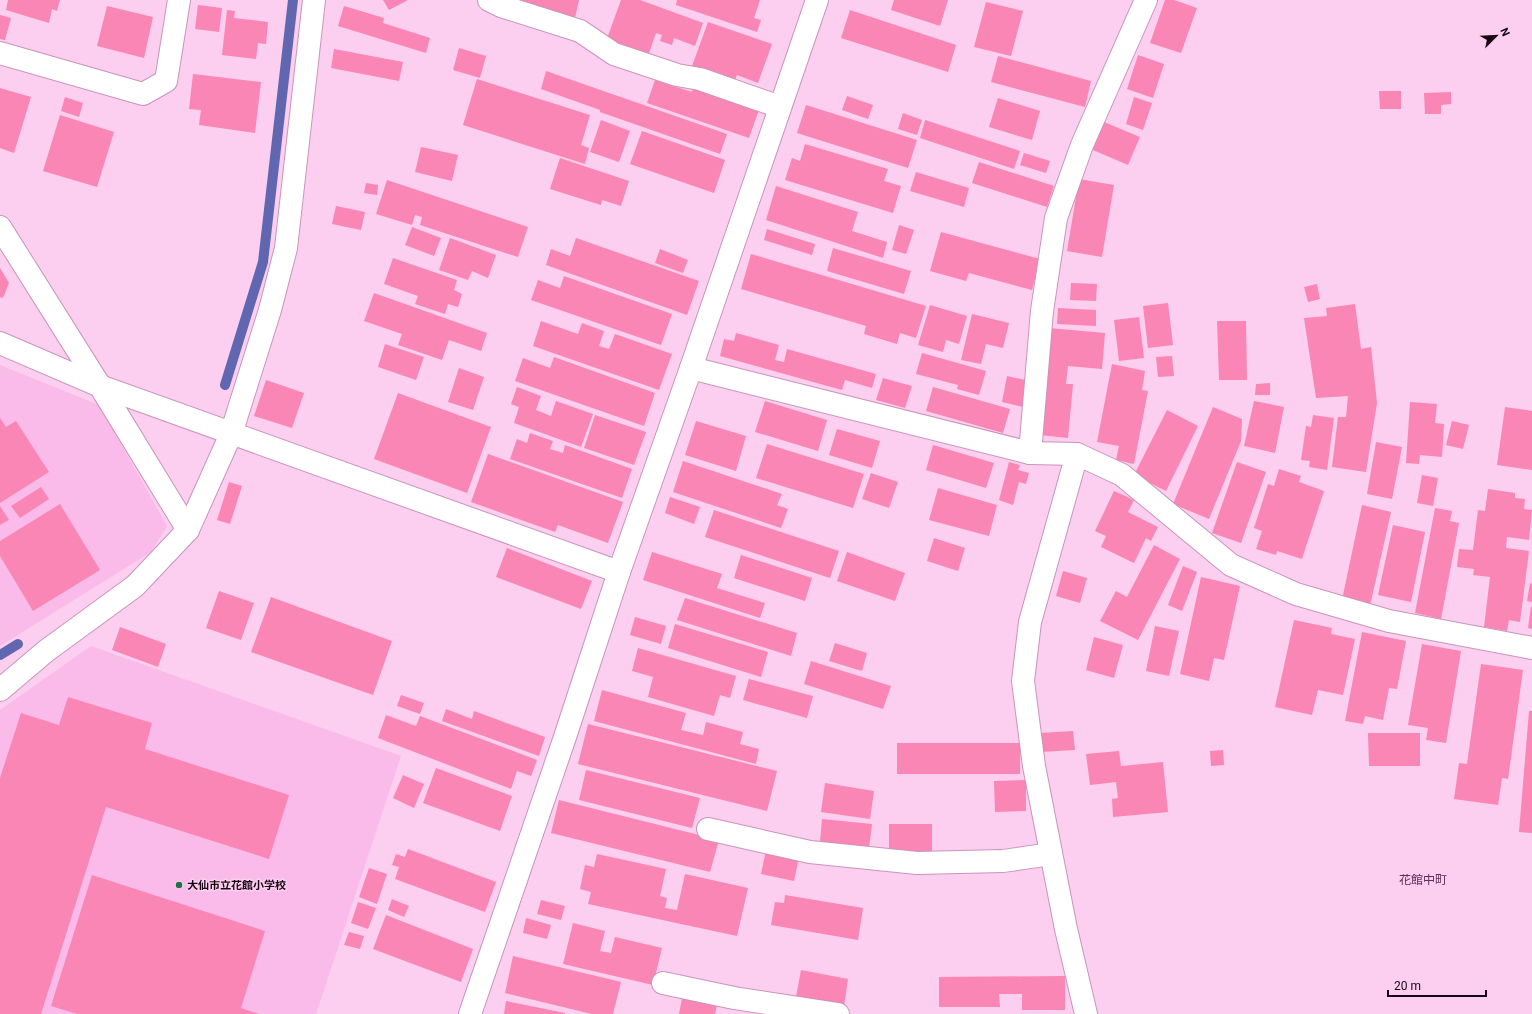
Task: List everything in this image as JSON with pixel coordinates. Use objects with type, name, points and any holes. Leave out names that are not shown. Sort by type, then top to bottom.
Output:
[{"type":"street","points":[[0,53],[143,94],[166,81],[178,0]]},
{"type":"street","points":[[0,690],[46,651],[135,586],[188,530],[231,434],[270,310],[286,248],[314,0]]},
{"type":"street","points":[[489,0],[501,6],[580,31],[614,54],[677,75],[700,79],[780,107]]},
{"type":"street","points":[[470,1014],[565,737],[619,572],[691,368],[817,0]]},
{"type":"street","points":[[1030,453],[1042,311],[1056,218],[1082,145],[1146,0]]},
{"type":"street","points":[[0,227],[188,530]]},
{"type":"street","points":[[0,343],[100,386],[619,572]]},
{"type":"street","points":[[691,368],[1030,453],[1077,454],[1122,475],[1230,565],[1296,594],[1389,621],[1532,648]]},
{"type":"street","points":[[1077,454],[1030,622],[1023,681],[1034,766],[1066,929],[1086,1014]]},
{"type":"street","points":[[708,829],[810,852],[917,863],[1003,860],[1051,854]]},
{"type":"street","points":[[663,983],[734,998],[838,1014]]},
{"type":"shaded area","points":[[0,365],[99,405],[167,526],[151,552],[0,646]]},
{"type":"shaded area","name":"大仙市立花館小学校","points":[[91,646],[401,756],[316,1014],[0,1014],[0,710]]},
{"type":"building","points":[[8,0],[60,0],[57,11],[52,9],[49,23],[6,10]]},
{"type":"building","points":[[383,0],[408,0],[389,10]]},
{"type":"building","points":[[509,0],[579,0],[575,18]]},
{"type":"building","points":[[621,0],[640,0],[703,23],[695,46],[674,38],[672,45],[660,41],[662,35],[656,33],[647,59],[605,44]]},
{"type":"building","points":[[677,0],[760,0],[754,18],[761,20],[757,32],[676,5]]},
{"type":"building","points":[[894,0],[948,0],[940,26],[891,10]]},
{"type":"building","points":[[1165,0],[1174,0],[1197,8],[1181,53],[1150,43]]},
{"type":"building","points":[[986,2],[1023,11],[1011,56],[974,47]]},
{"type":"building","points":[[198,5],[222,8],[219,32],[195,29]]},
{"type":"building","points":[[107,6],[153,17],[144,58],[97,46]]},
{"type":"building","points":[[344,6],[384,18],[383,23],[430,38],[426,53],[338,26]]},
{"type":"building","points":[[227,10],[235,11],[234,18],[268,22],[266,44],[258,43],[256,59],[222,55]]},
{"type":"building","points":[[850,10],[956,45],[948,72],[841,38]]},
{"type":"building","points":[[0,15],[11,18],[5,40],[0,39]]},
{"type":"building","points":[[708,22],[772,44],[758,83],[737,75],[733,85],[691,69]]},
{"type":"building","points":[[459,48],[486,56],[480,78],[453,70]]},
{"type":"building","points":[[334,49],[403,62],[399,81],[331,68]]},
{"type":"building","points":[[1138,55],[1164,64],[1153,98],[1127,89]]},
{"type":"building","points":[[998,56],[1091,81],[1085,107],[991,82]]},
{"type":"building","points":[[546,71],[727,134],[720,154],[600,112],[600,110],[541,89]]},
{"type":"building","points":[[193,74],[261,82],[255,133],[199,125],[201,110],[189,109]]},
{"type":"building","points":[[477,79],[590,115],[581,145],[589,148],[585,164],[463,125]]},
{"type":"building","points":[[655,80],[692,92],[694,84],[760,107],[749,138],[647,103]]},
{"type":"building","points":[[0,88],[31,97],[14,153],[0,148]]},
{"type":"building","points":[[1379,91],[1401,91],[1401,109],[1380,109]]},
{"type":"building","points":[[1451,92],[1451,104],[1441,105],[1441,114],[1425,114],[1424,93]]},
{"type":"building","points":[[847,96],[873,105],[868,119],[842,110]]},
{"type":"building","points":[[65,97],[83,103],[79,117],[61,111]]},
{"type":"building","points":[[1134,97],[1152,103],[1143,130],[1126,124]]},
{"type":"building","points":[[998,98],[1040,111],[1032,140],[989,127]]},
{"type":"building","points":[[806,105],[917,140],[908,168],[797,133]]},
{"type":"building","points":[[903,113],[922,120],[917,135],[898,129]]},
{"type":"building","points":[[60,115],[114,132],[97,187],[43,171]]},
{"type":"building","points":[[601,120],[630,131],[619,162],[590,152]]},
{"type":"building","points":[[925,120],[1020,151],[1014,169],[920,138]]},
{"type":"building","points":[[1104,122],[1140,137],[1128,165],[1093,150]]},
{"type":"building","points":[[642,131],[725,160],[714,193],[630,164]]},
{"type":"building","points":[[805,144],[888,169],[884,181],[901,186],[893,213],[785,180],[792,158],[800,161]]},
{"type":"building","points":[[421,147],[458,155],[452,181],[415,172]]},
{"type":"building","points":[[1024,153],[1050,161],[1046,173],[1020,165]]},
{"type":"building","points":[[560,158],[629,181],[621,206],[602,200],[601,205],[550,189]]},
{"type":"building","points":[[979,162],[1054,186],[1047,207],[972,183]]},
{"type":"building","points":[[916,172],[969,188],[964,207],[910,191]]},
{"type":"building","points":[[1079,179],[1114,185],[1102,257],[1067,251]]},
{"type":"building","points":[[387,180],[528,227],[518,257],[420,225],[422,217],[415,215],[412,225],[376,214]]},
{"type":"building","points":[[366,183],[378,185],[377,195],[364,193]]},
{"type":"building","points":[[776,186],[858,212],[852,231],[887,242],[883,258],[766,220]]},
{"type":"building","points":[[336,206],[365,212],[361,230],[332,224]]},
{"type":"building","points":[[899,225],[914,230],[906,254],[892,250]]},
{"type":"building","points":[[412,227],[441,238],[434,256],[405,245]]},
{"type":"building","points":[[767,229],[815,244],[812,255],[764,240]]},
{"type":"building","points":[[941,232],[1040,259],[1032,290],[969,273],[966,281],[930,271]]},
{"type":"building","points":[[450,238],[496,255],[488,278],[472,271],[468,280],[439,270]]},
{"type":"building","points":[[576,238],[699,281],[687,315],[546,265],[551,249],[570,256]]},
{"type":"building","points":[[833,248],[911,271],[904,294],[827,271]]},
{"type":"building","points":[[660,249],[688,260],[683,273],[655,263]]},
{"type":"building","points":[[751,254],[926,306],[916,338],[900,333],[897,344],[864,334],[866,326],[741,289]]},
{"type":"building","points":[[393,258],[457,280],[454,290],[462,294],[458,307],[448,304],[445,314],[415,304],[418,296],[384,284]]},
{"type":"building","points":[[0,268],[9,283],[3,298],[0,297]]},
{"type":"building","points":[[564,276],[672,314],[661,345],[531,300],[538,280],[560,288]]},
{"type":"building","points":[[1071,283],[1097,284],[1096,301],[1070,300]]},
{"type":"building","points":[[1317,284],[1320,299],[1308,302],[1304,287]]},
{"type":"building","points":[[374,293],[487,333],[481,351],[449,340],[442,360],[398,345],[402,334],[364,321]]},
{"type":"building","points":[[1168,303],[1173,345],[1148,348],[1143,306]]},
{"type":"building","points":[[1355,304],[1361,349],[1371,347],[1377,403],[1366,472],[1332,467],[1338,417],[1346,417],[1348,396],[1316,398],[1304,318],[1327,316],[1326,308]]},
{"type":"building","points":[[930,305],[967,316],[959,344],[946,340],[943,352],[918,345]]},
{"type":"building","points":[[1058,308],[1096,310],[1096,326],[1057,324]]},
{"type":"building","points":[[972,314],[1009,323],[1003,348],[986,344],[981,364],[961,360]]},
{"type":"building","points":[[1139,317],[1144,358],[1119,361],[1114,320]]},
{"type":"building","points":[[541,321],[578,334],[582,323],[604,331],[599,346],[609,349],[615,334],[672,354],[659,390],[533,346]]},
{"type":"building","points":[[1217,321],[1246,321],[1247,380],[1219,380]]},
{"type":"building","points":[[1049,328],[1105,333],[1102,369],[1068,366],[1066,384],[1073,384],[1068,438],[1040,435]]},
{"type":"building","points":[[736,333],[779,345],[775,360],[784,362],[787,349],[876,374],[872,388],[845,380],[842,390],[720,356],[724,339],[734,341]]},
{"type":"building","points":[[385,344],[424,357],[416,380],[378,367]]},
{"type":"building","points":[[922,353],[986,371],[979,395],[957,389],[958,385],[916,374]]},
{"type":"building","points":[[1172,356],[1174,376],[1158,377],[1156,357]]},
{"type":"building","points":[[554,357],[655,393],[644,426],[515,381],[523,358],[550,368]]},
{"type":"building","points":[[1112,364],[1145,371],[1142,390],[1148,391],[1134,464],[1116,460],[1119,446],[1097,442]]},
{"type":"building","points":[[459,368],[484,377],[473,410],[448,402]]},
{"type":"building","points":[[1007,376],[1030,381],[1023,407],[1002,402]]},
{"type":"building","points":[[883,378],[912,386],[905,408],[876,400]]},
{"type":"building","points":[[266,380],[304,393],[292,428],[254,416]]},
{"type":"building","points":[[1270,383],[1270,395],[1255,395],[1256,384]]},
{"type":"building","points":[[517,387],[541,396],[536,410],[551,416],[556,401],[593,414],[581,447],[514,423],[519,407],[511,404]]},
{"type":"building","points":[[933,387],[1010,409],[1003,433],[926,411]]},
{"type":"building","points":[[398,393],[491,427],[467,493],[374,459]]},
{"type":"building","points":[[765,401],[827,420],[818,451],[755,432]]},
{"type":"building","points":[[1254,401],[1284,407],[1275,453],[1244,446]]},
{"type":"building","points":[[1410,402],[1437,404],[1435,423],[1444,424],[1442,457],[1420,455],[1419,464],[1406,463]]},
{"type":"building","points":[[1213,407],[1242,419],[1241,441],[1209,519],[1173,504]]},
{"type":"building","points":[[1505,407],[1532,411],[1532,470],[1497,465]]},
{"type":"building","points":[[1167,410],[1198,426],[1166,491],[1134,475]]},
{"type":"building","points":[[595,415],[646,432],[634,465],[584,448]]},
{"type":"building","points":[[1313,415],[1334,418],[1327,470],[1309,467],[1310,461],[1301,460],[1306,426],[1311,427]]},
{"type":"building","points":[[0,418],[6,427],[16,421],[49,472],[0,503]]},
{"type":"building","points":[[696,421],[746,436],[736,471],[685,455]]},
{"type":"building","points":[[1452,421],[1469,425],[1463,449],[1446,445]]},
{"type":"building","points":[[837,429],[880,441],[872,468],[829,455]]},
{"type":"building","points":[[530,433],[553,441],[550,449],[563,453],[565,445],[632,469],[622,498],[510,459],[517,439],[527,443]]},
{"type":"building","points":[[1376,442],[1402,447],[1392,499],[1367,494]]},
{"type":"building","points":[[767,444],[864,474],[853,508],[756,478]]},
{"type":"building","points":[[933,445],[994,463],[986,488],[926,470]]},
{"type":"building","points":[[488,454],[623,502],[608,543],[558,525],[555,532],[471,502]]},
{"type":"building","points":[[683,461],[782,494],[777,505],[788,509],[781,528],[673,492]]},
{"type":"building","points":[[1009,462],[1020,465],[1018,470],[1029,473],[1026,484],[1019,482],[1013,505],[999,500]]},
{"type":"building","points":[[1237,462],[1266,472],[1241,543],[1212,533]]},
{"type":"building","points":[[1279,469],[1301,476],[1299,482],[1324,491],[1302,559],[1277,551],[1276,555],[1256,549],[1262,531],[1254,528],[1268,484],[1274,486]]},
{"type":"building","points":[[871,473],[898,482],[889,508],[862,499]]},
{"type":"building","points":[[1422,475],[1438,478],[1433,506],[1417,503]]},
{"type":"building","points":[[229,482],[242,486],[230,524],[217,520]]},
{"type":"building","points":[[41,487],[49,499],[20,518],[11,506]]},
{"type":"building","points":[[938,488],[997,505],[989,536],[929,520]]},
{"type":"building","points":[[1488,489],[1515,493],[1515,498],[1525,499],[1524,509],[1532,510],[1529,540],[1507,537],[1506,548],[1529,551],[1520,622],[1509,620],[1507,631],[1484,627],[1490,577],[1473,575],[1474,569],[1457,567],[1459,549],[1473,550],[1478,510],[1485,511]]},
{"type":"building","points":[[1114,491],[1134,500],[1128,512],[1158,527],[1151,541],[1146,538],[1134,563],[1101,547],[1106,536],[1095,531]]},
{"type":"building","points":[[670,497],[700,507],[694,524],[665,513]]},
{"type":"building","points":[[60,504],[100,570],[33,611],[0,556],[0,541]]},
{"type":"building","points":[[1362,505],[1391,512],[1370,606],[1342,600]]},
{"type":"building","points":[[0,506],[9,520],[0,525]]},
{"type":"building","points":[[1435,508],[1452,511],[1450,521],[1459,523],[1441,619],[1415,613]]},
{"type":"building","points":[[714,510],[839,551],[830,578],[705,537]]},
{"type":"building","points":[[1393,525],[1425,532],[1411,602],[1378,595]]},
{"type":"building","points":[[934,538],[965,548],[958,571],[927,561]]},
{"type":"building","points":[[1154,545],[1180,559],[1138,640],[1100,621],[1116,591],[1127,597]]},
{"type":"building","points":[[507,548],[592,581],[581,609],[496,577]]},
{"type":"building","points":[[652,552],[722,574],[717,588],[765,603],[760,618],[643,580]]},
{"type":"building","points":[[847,552],[905,573],[895,601],[837,581]]},
{"type":"building","points":[[741,555],[812,578],[805,601],[734,578]]},
{"type":"building","points":[[1183,566],[1197,572],[1182,611],[1168,605]]},
{"type":"building","points":[[1063,571],[1087,578],[1080,603],[1056,596]]},
{"type":"building","points":[[1201,577],[1240,586],[1224,660],[1214,658],[1209,681],[1180,674]]},
{"type":"building","points":[[1530,583],[1532,584],[1532,602],[1527,601]]},
{"type":"building","points":[[219,591],[254,603],[241,640],[206,628]]},
{"type":"building","points":[[271,597],[392,641],[373,695],[251,652]]},
{"type":"building","points":[[685,598],[797,633],[791,656],[677,620]]},
{"type":"building","points":[[1531,606],[1532,607],[1532,629],[1528,628]]},
{"type":"building","points":[[635,617],[666,626],[661,644],[630,635]]},
{"type":"building","points":[[1294,620],[1332,628],[1331,634],[1355,639],[1343,695],[1318,690],[1312,715],[1275,707]]},
{"type":"building","points":[[675,624],[768,652],[761,677],[668,648]]},
{"type":"building","points":[[1155,626],[1179,631],[1169,676],[1146,671]]},
{"type":"building","points":[[120,627],[166,644],[158,667],[112,650]]},
{"type":"building","points":[[1362,632],[1406,641],[1397,689],[1389,688],[1383,720],[1365,716],[1363,724],[1345,721]]},
{"type":"building","points":[[1094,637],[1123,645],[1114,678],[1086,670]]},
{"type":"building","points":[[835,643],[867,653],[862,671],[829,661]]},
{"type":"building","points":[[1422,644],[1461,651],[1446,743],[1426,740],[1428,728],[1408,725]]},
{"type":"building","points":[[638,648],[736,676],[730,698],[720,695],[714,716],[648,697],[653,677],[632,671]]},
{"type":"building","points":[[811,661],[891,686],[883,709],[804,684]]},
{"type":"building","points":[[1481,664],[1523,670],[1508,779],[1502,778],[1498,805],[1454,799],[1459,763],[1467,764]]},
{"type":"building","points":[[749,679],[813,696],[807,718],[743,700]]},
{"type":"building","points":[[602,690],[686,713],[681,730],[703,735],[706,722],[743,732],[740,744],[759,749],[756,764],[594,721]]},
{"type":"building","points":[[401,695],[424,703],[420,714],[397,706]]},
{"type":"building","points":[[68,697],[152,723],[145,749],[289,795],[269,859],[106,807],[41,1014],[0,1014],[0,778],[21,713],[59,725]]},
{"type":"building","points":[[446,709],[472,719],[474,711],[545,737],[539,756],[442,721]]},
{"type":"building","points":[[1529,711],[1532,711],[1532,833],[1519,832]]},
{"type":"building","points":[[386,715],[416,726],[420,716],[537,760],[531,776],[517,771],[511,789],[378,738]]},
{"type":"building","points":[[588,724],[777,771],[767,811],[578,764]]},
{"type":"building","points":[[1073,731],[1075,750],[1040,752],[1040,733]]},
{"type":"building","points":[[1368,733],[1420,733],[1420,766],[1369,766]]},
{"type":"building","points":[[897,743],[1020,743],[1020,774],[897,774]]},
{"type":"building","points":[[1223,750],[1224,765],[1211,766],[1210,751]]},
{"type":"building","points":[[1119,751],[1121,766],[1163,762],[1168,812],[1113,817],[1112,799],[1118,798],[1116,782],[1090,785],[1086,754]]},
{"type":"building","points":[[436,768],[512,796],[500,831],[423,803]]},
{"type":"building","points":[[586,770],[700,798],[692,828],[579,800]]},
{"type":"building","points":[[403,775],[424,784],[414,808],[393,798]]},
{"type":"building","points":[[1026,780],[1026,811],[995,812],[994,781]]},
{"type":"building","points":[[825,783],[874,791],[870,819],[821,812]]},
{"type":"building","points":[[559,800],[719,840],[710,872],[551,833]]},
{"type":"building","points":[[822,819],[872,824],[869,848],[820,843]]},
{"type":"building","points":[[889,824],[932,824],[932,854],[889,854]]},
{"type":"building","points":[[408,849],[496,882],[485,912],[395,879],[399,867],[392,865],[396,854],[405,857]]},
{"type":"building","points":[[766,850],[799,857],[794,881],[761,874]]},
{"type":"building","points":[[597,854],[666,869],[660,896],[667,898],[665,908],[677,910],[685,874],[748,888],[737,936],[588,904],[591,892],[580,889],[585,865],[594,867]]},
{"type":"building","points":[[369,868],[387,874],[377,904],[359,897]]},
{"type":"building","points":[[92,875],[265,931],[241,1008],[259,1014],[77,1014],[51,1006]]},
{"type":"building","points":[[785,895],[863,908],[858,940],[771,925],[775,902],[784,903]]},
{"type":"building","points":[[392,899],[409,906],[404,917],[388,910]]},
{"type":"building","points":[[541,900],[565,906],[561,920],[537,914]]},
{"type":"building","points":[[358,902],[376,908],[368,929],[351,923]]},
{"type":"building","points":[[386,915],[473,949],[461,982],[373,949]]},
{"type":"building","points":[[526,918],[551,925],[547,939],[523,933]]},
{"type":"building","points":[[573,923],[605,931],[600,951],[611,953],[615,937],[662,948],[653,985],[563,964]]},
{"type":"building","points":[[349,932],[364,936],[360,949],[344,945]]},
{"type":"building","points":[[513,956],[621,982],[613,1014],[592,1014],[505,993]]},
{"type":"building","points":[[801,970],[848,979],[844,1006],[796,997]]},
{"type":"building","points":[[1065,976],[1065,1010],[1022,1010],[1022,994],[999,994],[1000,1007],[939,1007],[939,977]]},
{"type":"building","points":[[683,993],[718,1000],[715,1014],[679,1014]]},
{"type":"building","points":[[506,1001],[565,1013],[565,1014],[504,1014]]},
{"type":"waterway","points":[[225,385],[263,262],[293,0]]},
{"type":"waterway","points":[[0,655],[18,644]]},
{"type":"place","name":"大仙市立花館小学校","points":[[179,885]]},
{"type":"district","name":"花館中町","points":[[1423,880]]}]
